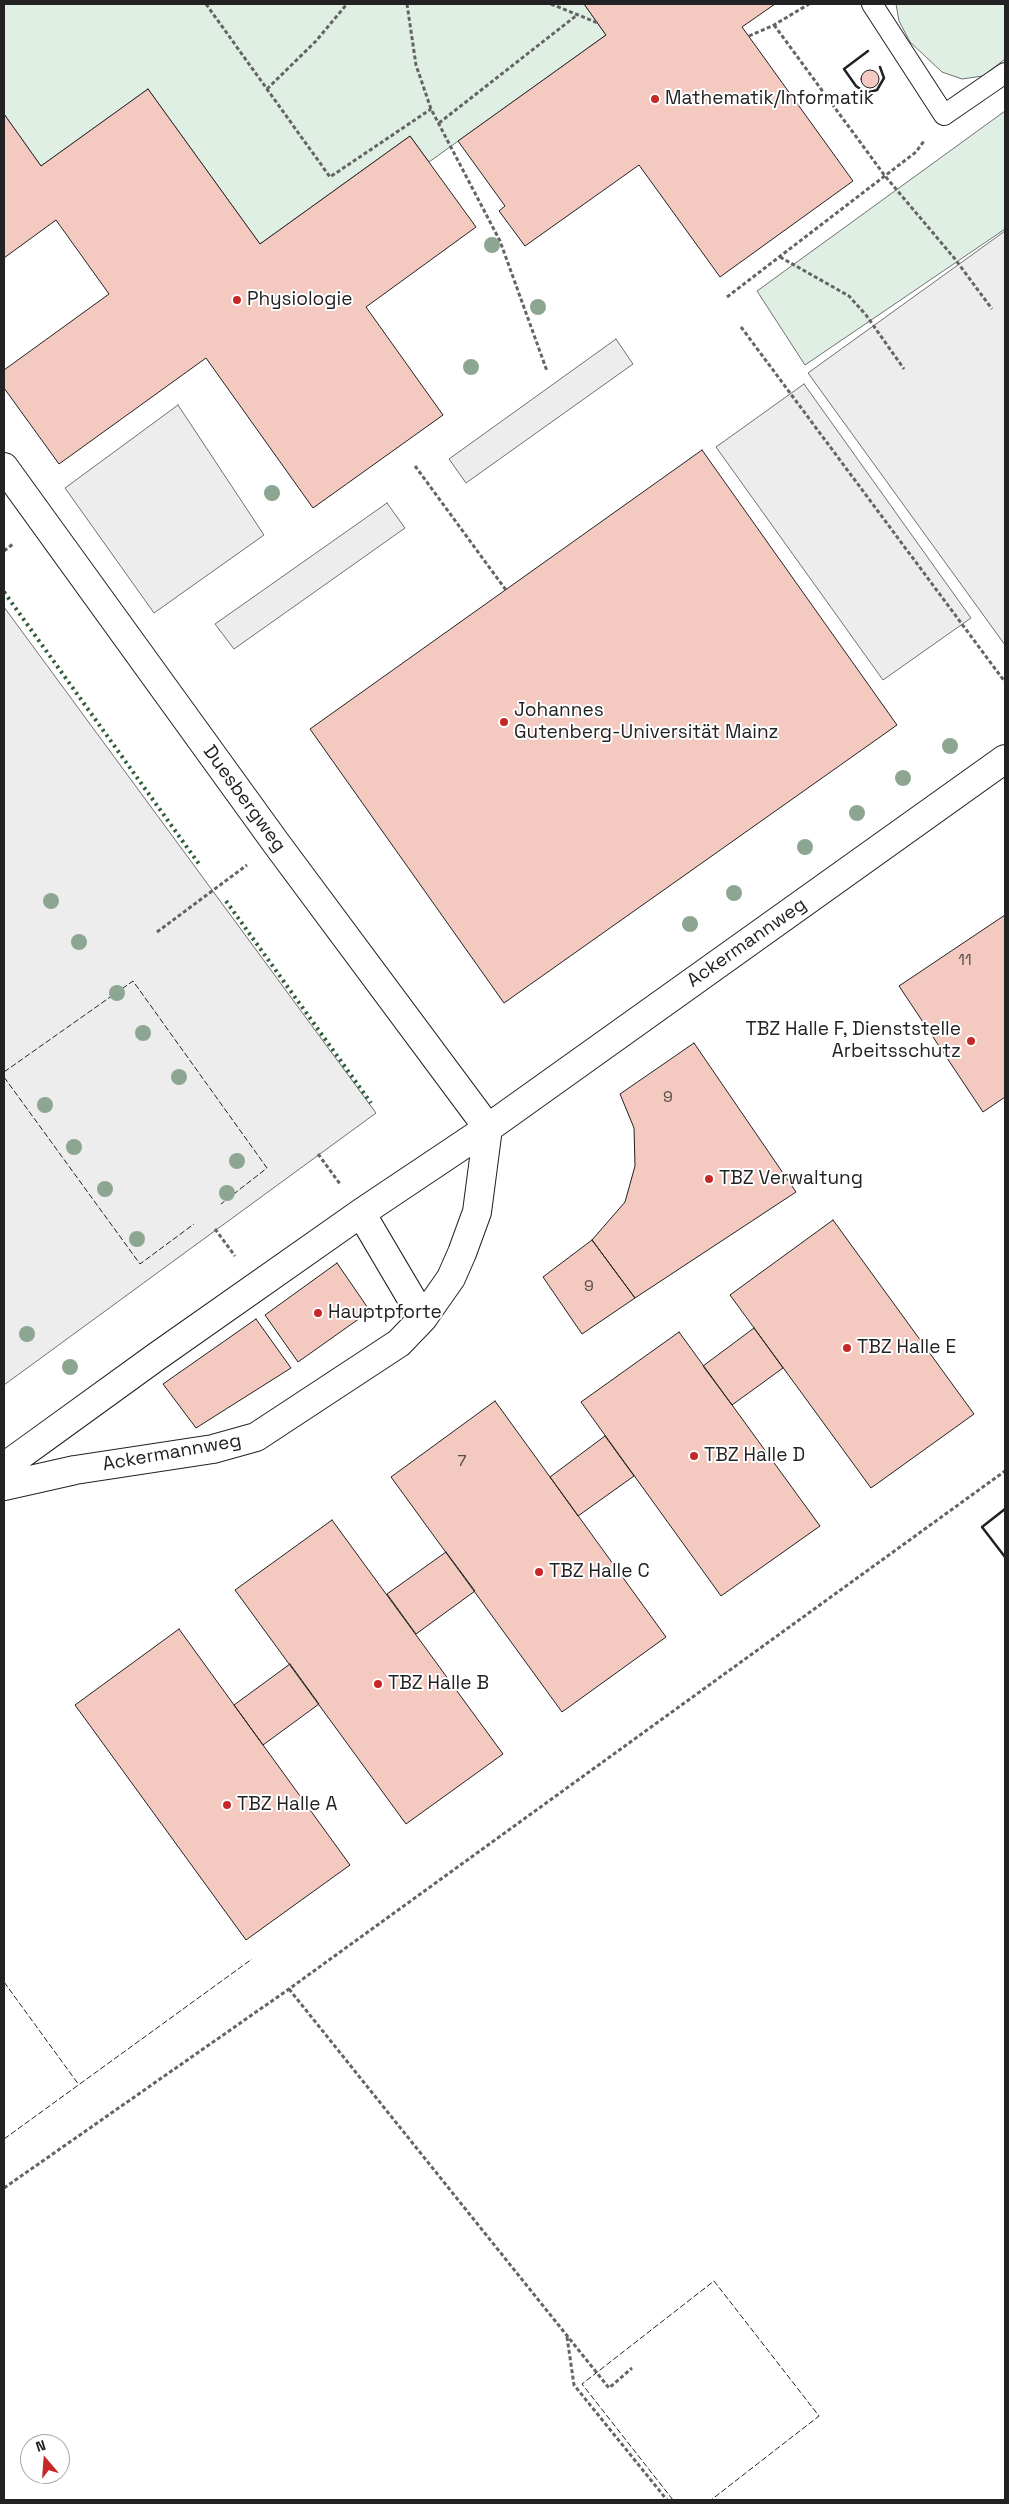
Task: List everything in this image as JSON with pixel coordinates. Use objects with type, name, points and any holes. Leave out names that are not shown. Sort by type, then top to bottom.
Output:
[{"type":"street","name":"Duesbergweg","points":[[4,467],[276,843],[488,1128]]},
{"type":"street","name":"Ackermannweg","points":[[4,1468],[148,1362],[361,1213],[488,1128],[1005,759]]},
{"type":"street","name":"Ackermannweg","points":[[4,1486],[75,1470],[213,1449],[256,1437],[399,1343],[423,1318],[451,1278],[477,1212],[488,1128]]},
{"type":"street","points":[[361,1213],[423,1318]]},
{"type":"lane","points":[[872,4],[944,116],[1005,73]]},
{"type":"path","points":[[206,4],[330,177],[431,109]]},
{"type":"path","points":[[267,89],[316,41],[347,4]]},
{"type":"path","points":[[407,4],[416,65],[431,109],[500,241],[547,371]]},
{"type":"path","points":[[551,4],[598,23]]},
{"type":"path","points":[[749,36],[774,25],[809,4]]},
{"type":"path","points":[[439,124],[577,15]]},
{"type":"path","points":[[774,25],[885,176],[955,259],[992,309]]},
{"type":"path","points":[[728,297],[916,152],[944,116]]},
{"type":"path","points":[[780,257],[849,296],[866,315],[904,369]]},
{"type":"path","points":[[741,327],[1005,682]]},
{"type":"path","points":[[415,466],[506,590]]},
{"type":"path","points":[[157,932],[276,843]]},
{"type":"path","points":[[4,2188],[288,1989],[1005,1471]]},
{"type":"path","points":[[288,1989],[609,2388],[632,2368]]},
{"type":"path","points":[[567,2336],[574,2386],[667,2500]]},
{"type":"green space","points":[[4,4],[584,4],[606,35],[429,162],[410,136],[260,244],[148,89],[41,166],[4,114]]},
{"type":"green space","points":[[896,4],[1005,4],[1005,59],[983,76],[962,79],[942,72],[910,42],[899,21]]},
{"type":"green space","points":[[1005,111],[1005,229],[805,365],[757,291]]},
{"type":"shaded area","points":[[1005,231],[1005,645],[808,373]]},
{"type":"shaded area","points":[[616,339],[633,364],[466,483],[449,459]]},
{"type":"shaded area","points":[[804,384],[971,618],[883,680],[716,447]]},
{"type":"shaded area","points":[[178,405],[264,535],[154,613],[65,488]]},
{"type":"shaded area","points":[[387,503],[405,528],[234,649],[215,624]]},
{"type":"shaded area","points":[[4,607],[376,1113],[4,1385]]},
{"type":"building","name":"Mathematik/Informatik","points":[[584,4],[775,4],[742,27],[853,181],[720,277],[639,165],[525,246],[499,211],[505,206],[458,141],[606,35]]},
{"type":"building","points":[[870,70],[876,73],[879,79],[876,85],[870,88],[864,85],[861,79],[864,73]]},
{"type":"building","name":"Physiologie","points":[[148,89],[260,244],[410,136],[476,227],[366,307],[443,415],[313,508],[206,358],[59,464],[4,388],[4,370],[109,294],[56,220],[4,258],[4,114],[41,166]]},
{"type":"building","points":[[702,450],[897,725],[504,1003],[310,729]]},
{"type":"building","name":"TBZ Halle F, Dienststelle Arbeitsschutz","points":[[1005,915],[1005,1097],[983,1112],[899,986]]},
{"type":"building","name":"TBZ Verwaltung","points":[[694,1043],[796,1192],[635,1298],[592,1240],[625,1202],[635,1166],[634,1128],[620,1094]]},
{"type":"building","name":"TBZ Halle E","points":[[833,1220],[974,1414],[871,1488],[730,1295]]},
{"type":"building","points":[[592,1240],[635,1298],[582,1334],[543,1277]]},
{"type":"building","name":"Hauptpforte","points":[[337,1263],[370,1311],[298,1362],[265,1315]]},
{"type":"building","points":[[256,1319],[291,1368],[196,1428],[163,1384]]},
{"type":"building","points":[[754,1328],[783,1368],[732,1405],[703,1366]]},
{"type":"building","name":"TBZ Halle D","points":[[679,1332],[820,1526],[721,1596],[581,1402]]},
{"type":"building","name":"TBZ Halle C","points":[[495,1401],[666,1637],[562,1712],[391,1477]]},
{"type":"building","points":[[605,1436],[634,1476],[578,1516],[550,1477]]},
{"type":"building","name":"TBZ Halle B","points":[[332,1520],[503,1754],[406,1824],[235,1590]]},
{"type":"building","points":[[446,1552],[475,1591],[416,1634],[387,1594]]},
{"type":"building","name":"TBZ Halle A","points":[[179,1629],[350,1865],[246,1940],[75,1705]]},
{"type":"building","points":[[290,1664],[319,1704],[263,1745],[234,1705]]},
{"type":"hedge","points":[[4,592],[199,864]]},
{"type":"hedge","points":[[226,901],[371,1103]]},
{"type":"fence","points":[[4,1072],[133,981],[267,1168],[221,1204]]},
{"type":"fence","points":[[4,1077],[140,1264],[194,1224]]},
{"type":"fence","points":[[4,2139],[252,1959]]},
{"type":"fence","points":[[4,1982],[79,2085]]},
{"type":"fence","points":[[673,2500],[582,2384],[714,2281],[819,2416],[711,2500]]},
{"type":"wall","points":[[868,51],[844,69],[856,86],[866,93],[877,90],[884,78],[880,67]]},
{"type":"wall","points":[[1005,1509],[982,1527],[1005,1557]]},
{"type":"place","name":"Mathematik/Informatik","points":[[655,99]]},
{"type":"place","name":"Physiologie","points":[[237,300]]},
{"type":"place","name":"Johannes Gutenberg-Universität Mainz","points":[[504,722]]},
{"type":"place","name":"TBZ Halle F, Dienststelle Arbeitsschutz","points":[[971,1041]]},
{"type":"place","name":"TBZ Verwaltung","points":[[709,1179]]},
{"type":"place","name":"Hauptpforte","points":[[318,1313]]},
{"type":"place","name":"TBZ Halle E","points":[[847,1348]]},
{"type":"place","name":"TBZ Halle D","points":[[694,1456]]},
{"type":"place","name":"TBZ Halle C","points":[[539,1572]]},
{"type":"place","name":"TBZ Halle B","points":[[378,1684]]},
{"type":"place","name":"TBZ Halle A","points":[[227,1805]]}]
